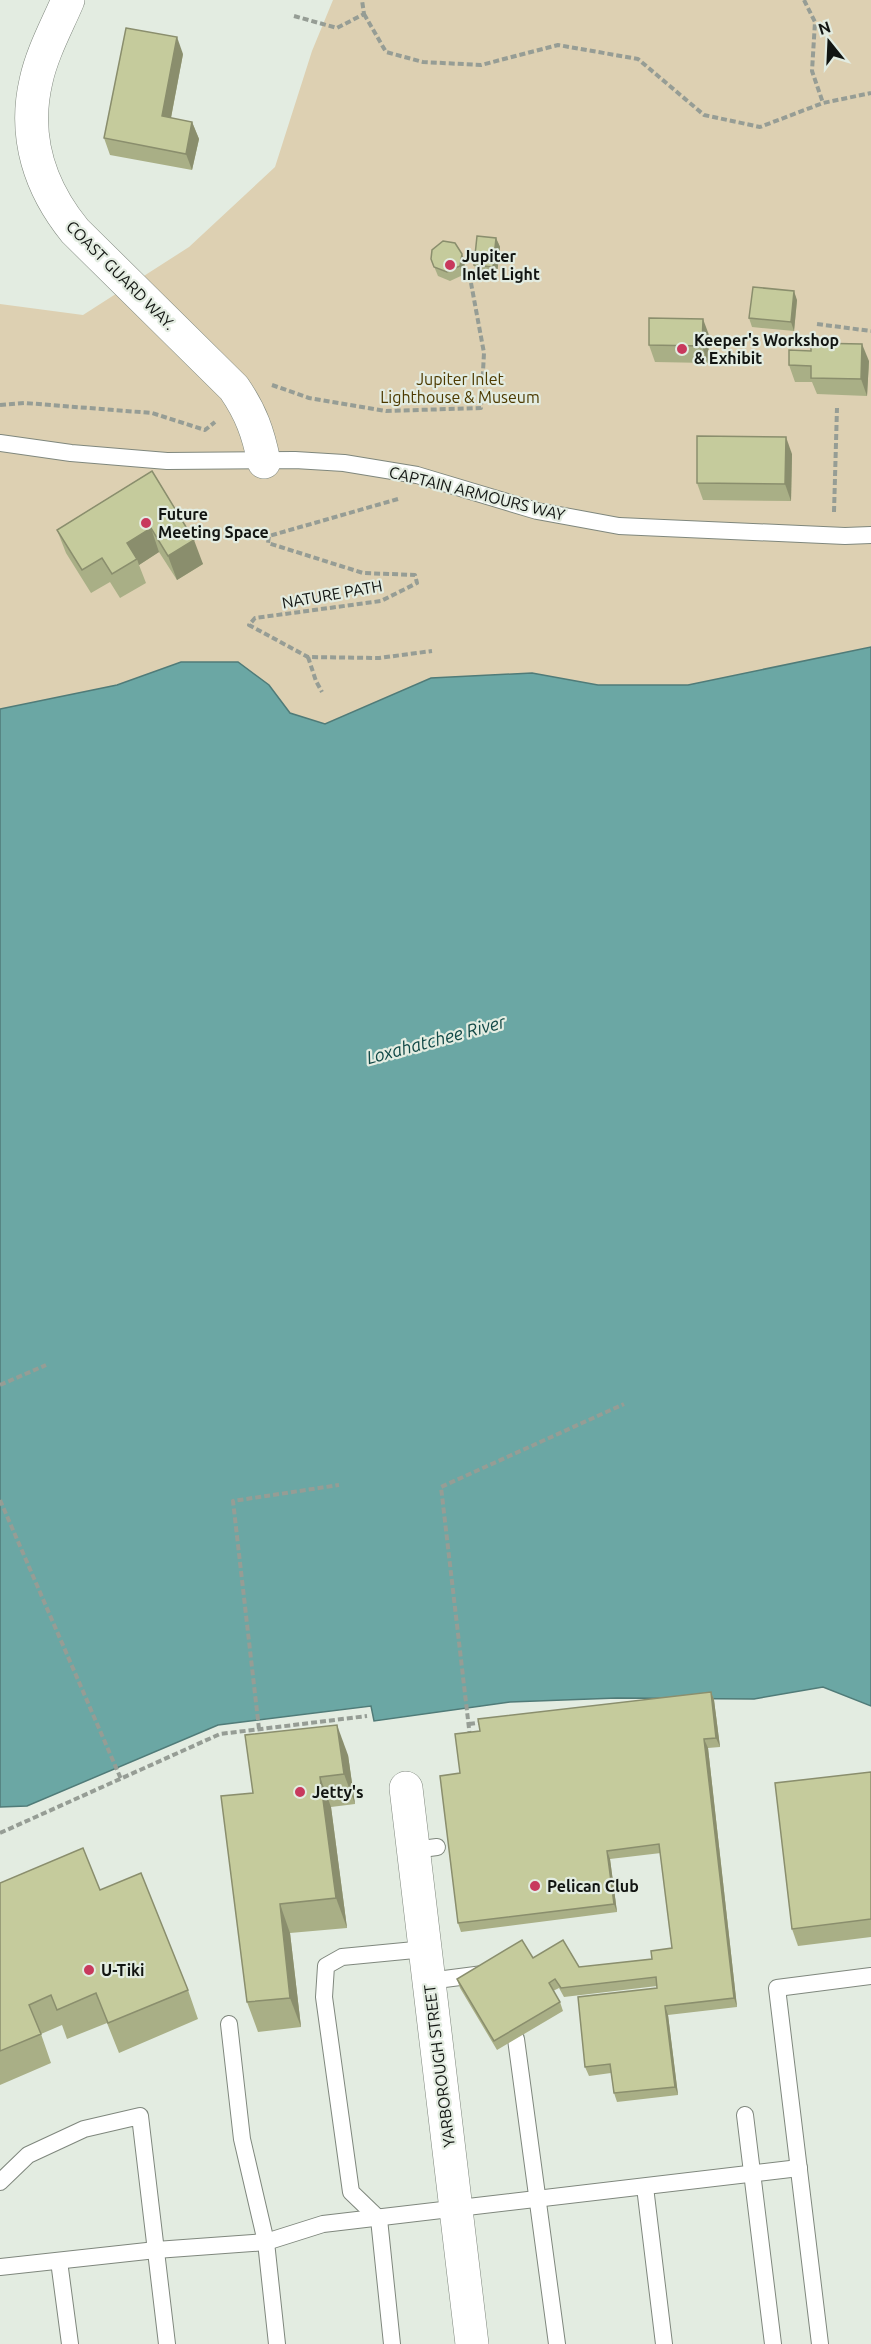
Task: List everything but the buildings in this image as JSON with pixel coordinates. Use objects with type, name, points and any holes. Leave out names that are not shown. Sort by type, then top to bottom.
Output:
[{"type":"street","name":"COAST GUARD WAY.","points":[[68,0],[36,80],[32,107],[32,134],[36,160],[46,186],[58,210],[75,231],[234,388],[243,401],[257,431],[264,462]]},
{"type":"street","name":"YARBOROUGH STREET","points":[[406,1788],[425,1849],[426,1949],[429,1981],[472,2344]]},
{"type":"lane","name":"CAPTAIN ARMOURS WAY","points":[[0,442],[72,453],[167,461],[295,460],[344,463],[425,477],[537,512],[620,526],[833,536],[871,535]]},
{"type":"lane","points":[[392,2344],[379,2219],[351,2192],[324,1998],[326,1966],[342,1956],[426,1949]]},
{"type":"lane","points":[[429,1981],[484,1974]]},
{"type":"lane","points":[[820,2344],[777,1988],[871,1976]]},
{"type":"lane","points":[[229,2024],[242,2139],[266,2242],[277,2344]]},
{"type":"lane","points":[[516,2039],[557,2344]]},
{"type":"lane","points":[[745,2115],[773,2344]]},
{"type":"lane","points":[[0,2182],[28,2155],[84,2129],[140,2116],[167,2344]]},
{"type":"lane","points":[[0,2267],[156,2250],[266,2242],[323,2224],[799,2168]]},
{"type":"lane","points":[[645,2187],[664,2344]]},
{"type":"lane","points":[[59,2261],[70,2344]]},
{"type":"path","points":[[362,0],[364,14],[386,52],[423,62],[481,65],[558,45],[638,59],[704,115],[760,127],[823,103],[871,93]]},
{"type":"path","points":[[804,0],[815,22],[812,71],[823,103]]},
{"type":"path","points":[[294,16],[337,28],[364,14]]},
{"type":"path","points":[[0,405],[26,403],[152,413],[205,430],[266,383],[309,398],[386,411],[481,408],[484,353],[471,283]]},
{"type":"path","points":[[817,324],[871,331]]},
{"type":"path","points":[[833,536],[837,408]]},
{"type":"path","name":"NATURE PATH","points":[[425,477],[412,495],[269,536],[268,543],[363,573],[415,575],[417,583],[381,601],[255,618],[249,625],[308,657],[379,658],[432,651]]},
{"type":"path","points":[[308,657],[322,692]]},
{"type":"path","points":[[0,1385],[46,1365]]},
{"type":"path","points":[[471,1741],[441,1487],[624,1404]]},
{"type":"path","points":[[259,1729],[233,1501],[339,1485]]},
{"type":"path","points":[[0,1500],[121,1779]]},
{"type":"path","points":[[0,1833],[220,1734],[367,1716]]},
{"type":"path","points":[[469,1724],[492,1721]]},
{"type":"green space","name":"Jupiter Inlet Lighthouse & Museum","points":[[333,0],[871,0],[871,647],[688,685],[598,685],[532,673],[370,705],[325,724],[290,713],[269,685],[181,662],[117,685],[0,709],[0,304],[83,315],[189,247],[275,167],[312,51]]},
{"type":"water","name":"Loxahatchee River","points":[[871,647],[871,1706],[823,1687],[754,1699],[617,1698],[510,1702],[374,1721],[371,1706],[218,1725],[27,1806],[0,1807],[0,709],[117,685],[181,662],[238,662],[269,685],[290,713],[325,724],[431,678],[532,673],[598,685],[688,685]]},
{"type":"place","name":"Jupiter Inlet Light","points":[[450,265]]},
{"type":"place","name":"Keeper's Workshop & Exhibit","points":[[682,349]]},
{"type":"place","name":"Future Meeting Space","points":[[146,523]]},
{"type":"place","name":"Jetty's","points":[[300,1792]]},
{"type":"place","name":"Pelican Club","points":[[535,1886]]},
{"type":"place","name":"U-Tiki","points":[[89,1970]]}]
